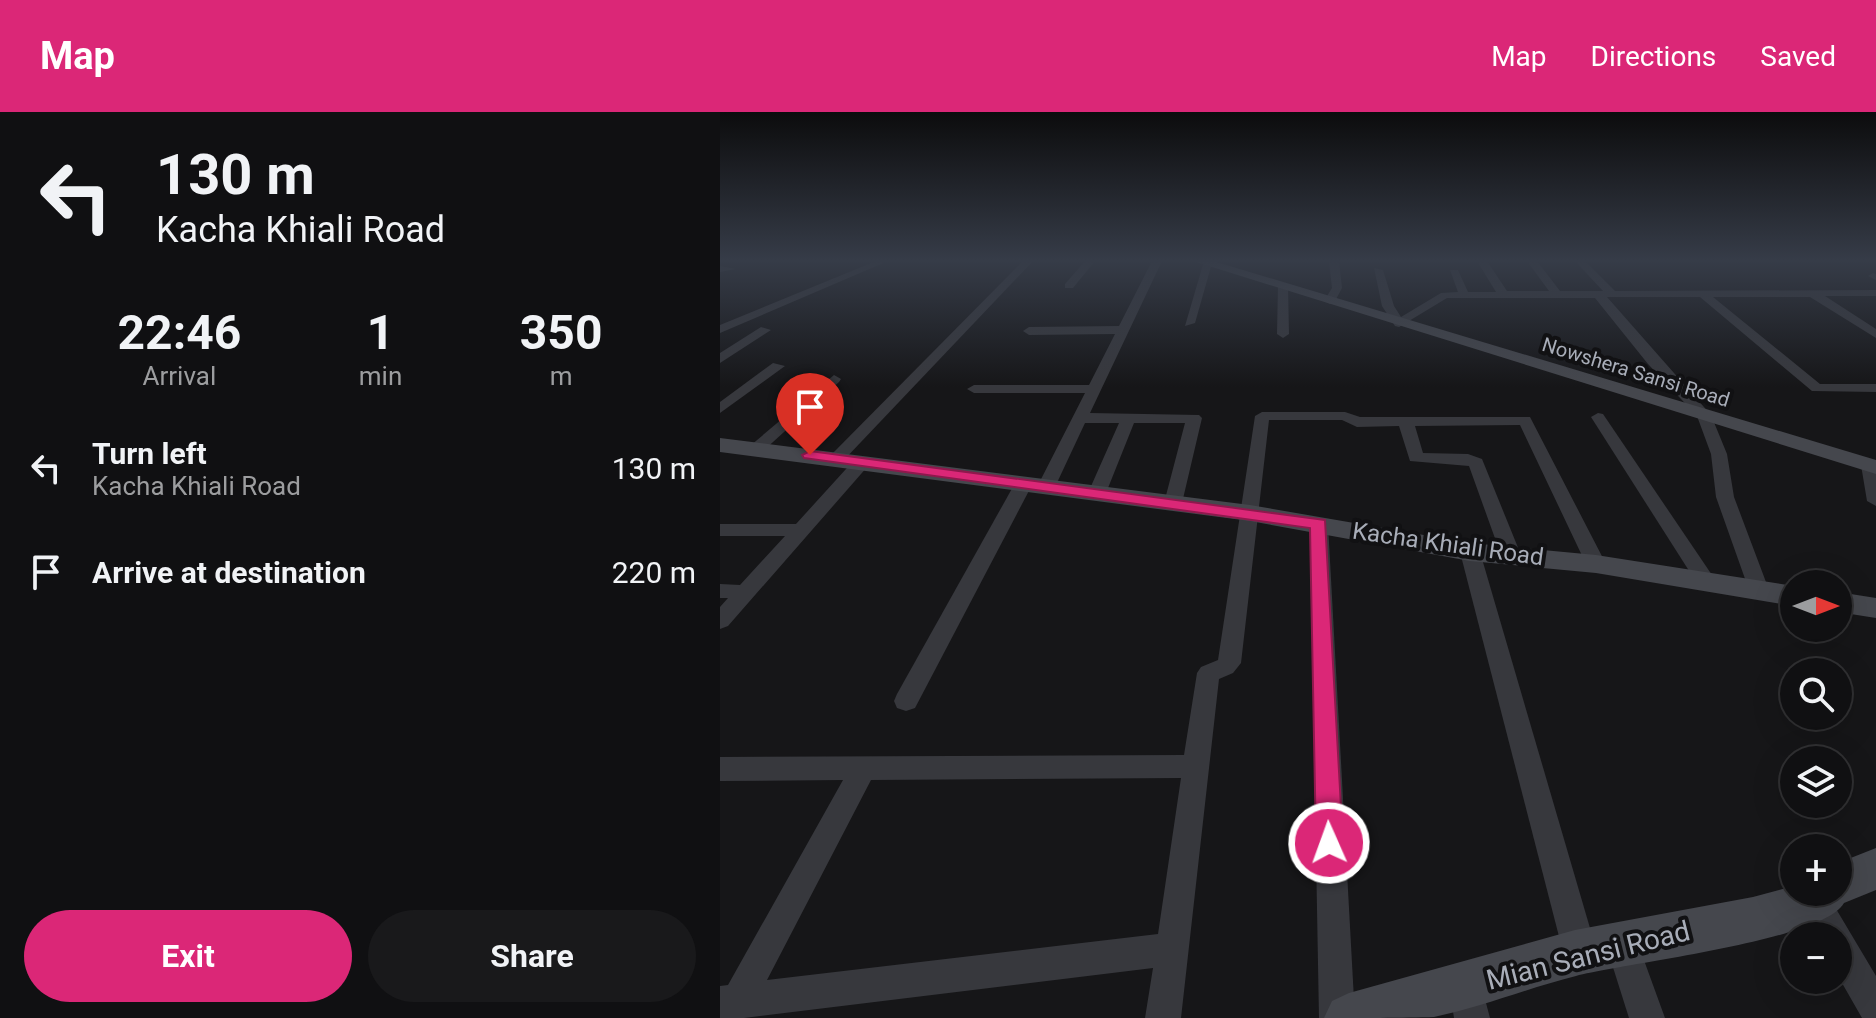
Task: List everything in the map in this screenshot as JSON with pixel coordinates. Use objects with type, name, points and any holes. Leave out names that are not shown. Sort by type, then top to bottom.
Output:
[{"type":"street","points":[[720,329],[782,303]]},
{"type":"street","points":[[720,621],[800,530],[849,460],[990,303]]},
{"type":"street","points":[[906,701],[1034,486],[1080,418],[1136,303]]},
{"type":"street","points":[[1189,323],[1194,303]]},
{"type":"street","points":[[1283,303],[1283,334]]},
{"type":"street","name":"Nowshera Sansi Road","points":[[1337,303],[1872,466]]},
{"type":"street","points":[[1387,303],[1399,323],[1429,303]]},
{"type":"street","points":[[1551,303],[1555,309]]},
{"type":"street","points":[[1612,303],[1653,361],[1704,415],[1719,454],[1725,497],[1759,590]]},
{"type":"street","points":[[1714,303],[1817,388],[1876,388]]},
{"type":"street","points":[[1828,303],[1876,334]]},
{"type":"street","points":[[720,359],[765,330]]},
{"type":"street","points":[[1029,331],[1123,330]]},
{"type":"street","points":[[720,409],[778,366]]},
{"type":"street","points":[[756,449],[834,379]]},
{"type":"street","points":[[974,389],[1095,389]]},
{"type":"street","points":[[1163,1018],[1207,679],[1209,673],[1229,663],[1262,416],[1345,416],[1357,422],[1525,420],[1596,564]]},
{"type":"street","points":[[1598,417],[1707,583]]},
{"type":"street","points":[[1080,418],[1194,418],[1173,503]]},
{"type":"street","points":[[1097,493],[1128,418]]},
{"type":"street","points":[[1406,422],[1416,458],[1468,459],[1476,463],[1511,555]]},
{"type":"street","name":"Kacha Khiali Road","points":[[720,445],[1250,513],[1470,552],[1596,564],[1780,594]]},
{"type":"street","points":[[1872,466],[1876,501]]},
{"type":"street","points":[[1319,524],[1337,1018]]},
{"type":"street","points":[[720,530],[800,530]]},
{"type":"street","points":[[1470,552],[1601,947],[1647,1018]]},
{"type":"street","points":[[720,591],[746,592]]},
{"type":"street","points":[[1852,604],[1876,608]]},
{"type":"street","points":[[720,769],[1196,766]]},
{"type":"street","points":[[728,1004],[863,769]]},
{"type":"street","name":"Mian Sansi Road","points":[[1852,886],[1876,869]]},
{"type":"street","name":"Mian Sansi Road","points":[[1349,1018],[1469,1001],[1601,947],[1812,906]]},
{"type":"street","points":[[728,1004],[1173,949]]},
{"type":"street","points":[[1852,968],[1876,1009]]},
{"type":"route","points":[[810,455],[1319,524],[1329,843]]}]
